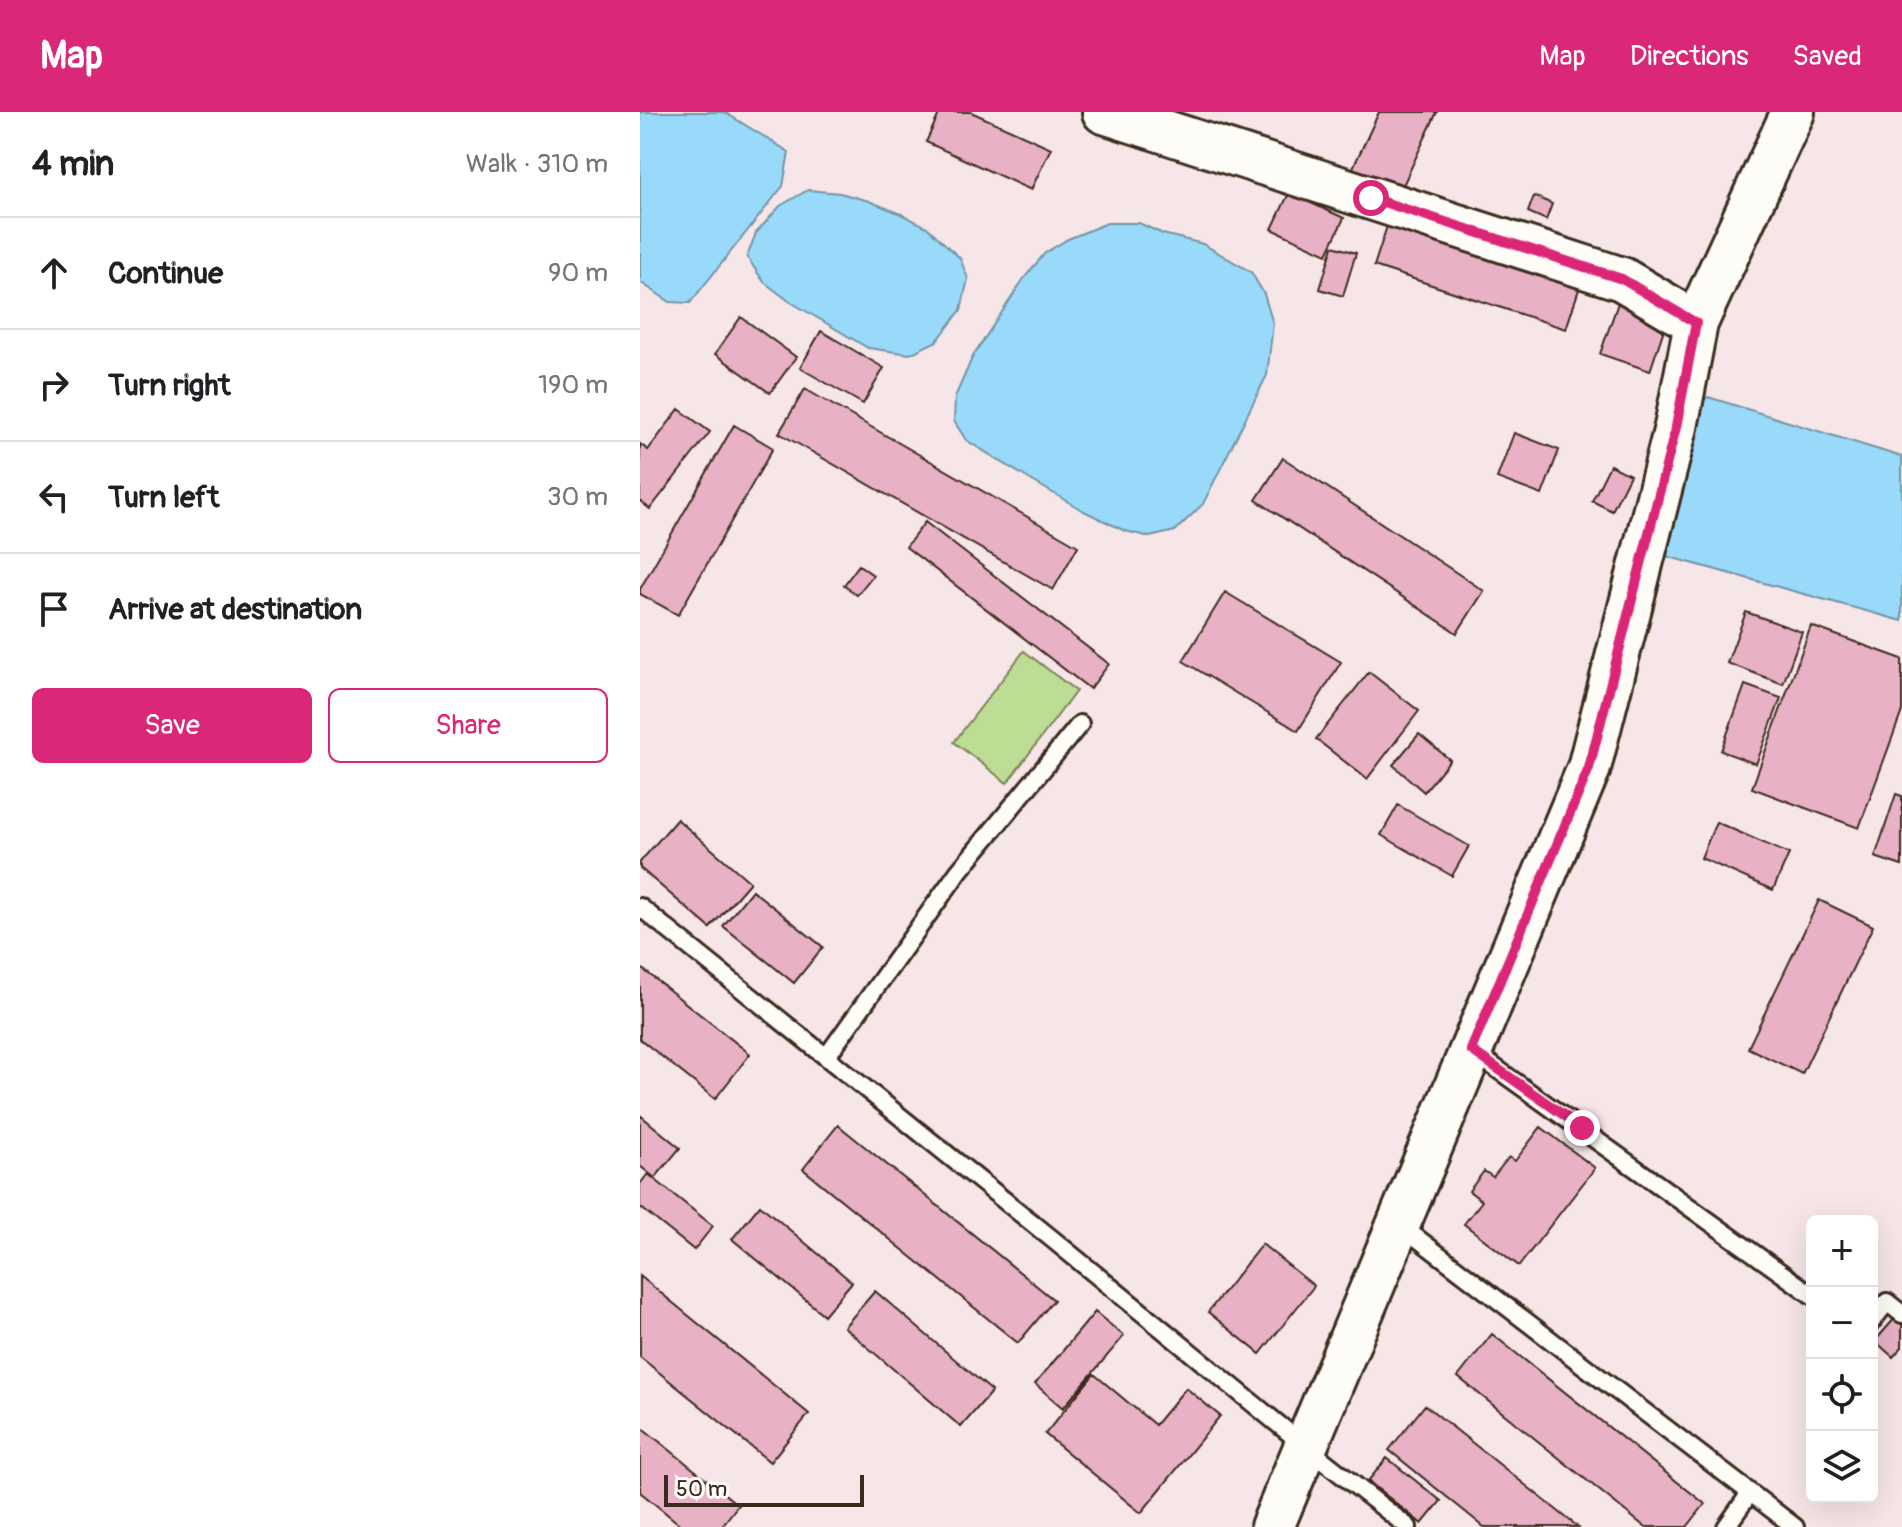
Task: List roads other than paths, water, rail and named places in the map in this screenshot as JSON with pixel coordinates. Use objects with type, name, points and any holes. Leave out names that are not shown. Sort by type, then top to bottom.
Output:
[{"type":"street","points":[[1104,112],[1622,279],[1696,323]]},
{"type":"street","points":[[1272,1527],[1589,768],[1676,427],[1696,323],[1793,112]]},
{"type":"lane","points":[[827,1056],[959,871],[1080,724]]},
{"type":"lane","points":[[640,907],[1408,1527]]},
{"type":"lane","points":[[1471,1050],[1806,1291]]},
{"type":"lane","points":[[1399,1224],[1795,1527]]},
{"type":"lane","points":[[1878,1313],[1887,1302],[1902,1314]]},
{"type":"lane","points":[[1726,1527],[1750,1493]]},
{"type":"water","points":[[640,112],[724,112],[789,152],[783,186],[690,303],[670,302],[640,282]]},
{"type":"water","points":[[808,190],[840,193],[899,213],[927,227],[960,258],[968,279],[961,310],[937,341],[910,354],[868,348],[789,301],[764,282],[747,257],[756,233],[780,206]]},
{"type":"water","points":[[1107,223],[1139,223],[1163,234],[1203,244],[1251,272],[1264,294],[1273,324],[1267,375],[1203,504],[1175,531],[1150,537],[1125,531],[1029,479],[966,440],[954,421],[955,397],[973,356],[1025,277],[1045,253],[1068,239]]},
{"type":"water","points":[[1708,397],[1902,457],[1902,621],[1666,556],[1657,546],[1698,404]]}]
